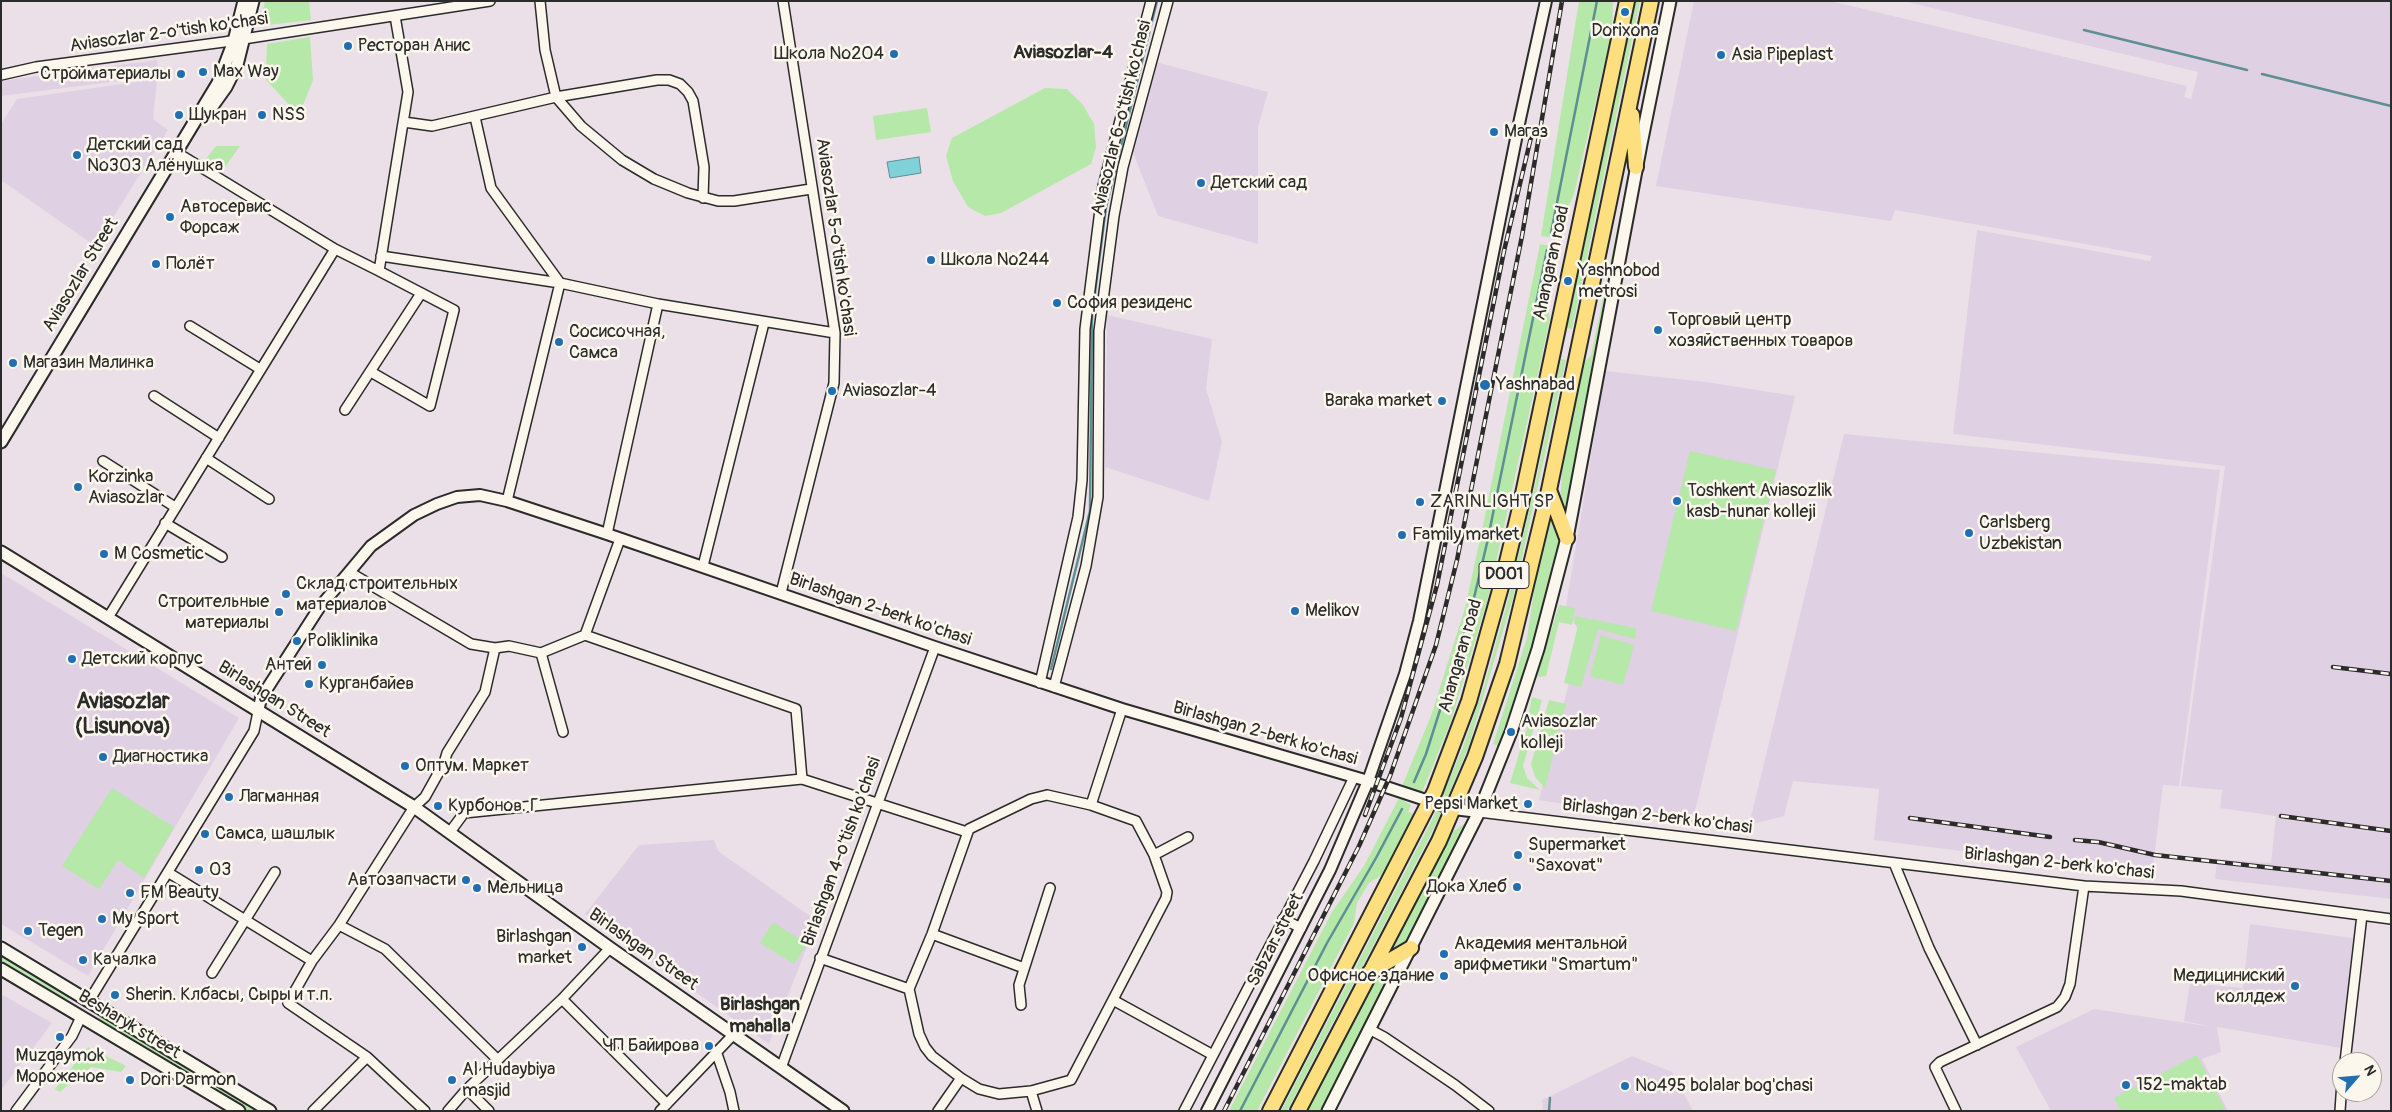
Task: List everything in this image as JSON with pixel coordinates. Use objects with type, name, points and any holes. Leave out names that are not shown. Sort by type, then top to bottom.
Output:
[{"type":"highway","name":"Ahangaran road","points":[[1270,1111],[1430,801],[1457,736],[1485,649],[1513,536],[1627,1]]},
{"type":"highway","name":"D001","points":[[1298,1111],[1454,809],[1475,757],[1507,664],[1549,490],[1652,1]]},
{"type":"highway","points":[[1631,101],[1636,166]]},
{"type":"highway","points":[[1551,358],[1564,345],[1571,345],[1578,351]]},
{"type":"highway","points":[[1549,490],[1567,538]]},
{"type":"highway","points":[[1370,972],[1412,948]]},
{"type":"main road","name":"Aviasozlar Street","points":[[1,442],[176,152],[226,87],[237,65],[244,1]]},
{"type":"main road","name":"Aviasozlar Street","points":[[239,40],[253,1]]},
{"type":"main road","points":[[1328,1111],[1412,948],[1479,812],[1511,732],[1538,649],[1567,538],[1636,166],[1670,1]]},
{"type":"main road","name":"Birlashgan Street","points":[[1,552],[109,616],[258,712],[414,807],[610,948],[843,1111]]},
{"type":"main road","name":"Besharyk street","points":[[1,948],[270,1111]]},
{"type":"main road","name":"Besharyk street","points":[[1,969],[239,1111]]},
{"type":"main road","points":[[81,1016],[89,1001]]},
{"type":"street","name":"Aviasozlar 2-o'tish ko'chasi","points":[[1,75],[36,67],[239,40],[490,1]]},
{"type":"street","points":[[540,1],[546,50],[556,96],[581,126],[622,160],[654,179],[702,198],[734,201],[812,189]]},
{"type":"street","name":"Aviasozlar 5-o'tish ko'chasi","points":[[781,592],[834,383],[835,334],[784,1]]},
{"type":"street","name":"Aviasozlar 6-o'tish ko'chasi","points":[[1040,683],[1087,518],[1098,497],[1099,330],[1109,160],[1151,1]]},
{"type":"street","name":"Aviasozlar 6-o'tish ko'chasi","points":[[1054,687],[1086,566],[1087,518],[1082,480],[1085,329],[1106,214],[1123,167],[1168,1]]},
{"type":"street","name":"Sabzar street","points":[[1207,1111],[1330,870],[1368,781],[1402,683],[1419,621],[1520,119],[1546,1]]},
{"type":"street","points":[[379,271],[408,92],[395,16]]},
{"type":"street","points":[[404,122],[432,126],[556,96],[657,80],[669,80],[680,84],[693,101],[704,167],[702,198]]},
{"type":"street","points":[[476,116],[491,188],[560,283],[507,501]]},
{"type":"street","points":[[176,152],[335,249],[379,271],[420,295],[454,310],[430,406],[371,372]]},
{"type":"street","points":[[109,616],[335,249]]},
{"type":"street","points":[[381,256],[560,283],[658,304],[835,334]]},
{"type":"street","points":[[345,410],[420,295]]},
{"type":"street","points":[[607,534],[658,304]]},
{"type":"street","points":[[703,566],[764,323]]},
{"type":"street","points":[[190,326],[260,369]]},
{"type":"street","points":[[154,396],[219,438]]},
{"type":"street","points":[[206,458],[269,499]]},
{"type":"street","points":[[103,461],[175,507]]},
{"type":"street","name":"Birlashgan 2-berk ko'chasi","points":[[258,712],[261,698],[319,608],[379,540],[414,515],[437,504],[468,496],[493,497],[781,592],[934,648],[1040,683],[1368,781],[1454,809],[2084,886],[2181,891],[2391,919]]},
{"type":"street","points":[[165,523],[222,558]]},
{"type":"street","points":[[585,635],[620,539]]},
{"type":"street","points":[[349,572],[471,644],[495,648],[509,646],[541,653],[585,635],[796,709],[802,780]]},
{"type":"street","points":[[425,1111],[367,1057],[288,1003],[312,960],[339,925],[414,807],[425,798],[444,763],[447,753],[485,692],[495,648]]},
{"type":"street","name":"Birlashgan 4-o'tish ko'chasi","points":[[781,1068],[934,648]]},
{"type":"street","points":[[541,653],[563,732]]},
{"type":"street","points":[[1091,805],[1122,709]]},
{"type":"street","points":[[89,1001],[169,873],[254,731],[258,712]]},
{"type":"street","points":[[1184,1111],[1348,794],[1354,777]]},
{"type":"street","points":[[450,832],[464,813],[802,780],[967,832]]},
{"type":"street","points":[[1042,795],[1052,795],[1091,805],[1136,821],[1154,855],[1166,885],[1166,898],[1071,1080],[1032,1090],[999,1094],[980,1088],[961,1078],[941,1064],[925,1047],[915,1021],[909,989],[932,934],[967,832],[976,824],[1042,795]]},
{"type":"street","points":[[1154,855],[1188,836]]},
{"type":"street","points":[[1894,863],[1929,948],[1977,1045]]},
{"type":"street","points":[[212,973],[275,872]]},
{"type":"street","points":[[169,873],[246,918],[312,960]]},
{"type":"street","points":[[1956,1111],[1935,1067],[1940,1062],[2057,1007],[2065,997],[2070,984],[2084,886]]},
{"type":"street","points":[[1021,1005],[1019,985],[1050,888]]},
{"type":"street","points":[[2346,1052],[2362,916]]},
{"type":"street","points":[[1283,919],[1301,928]]},
{"type":"street","points":[[339,925],[385,949],[498,1060]]},
{"type":"street","points":[[932,934],[1024,968]]},
{"type":"street","points":[[448,1111],[467,1089],[562,999],[610,948]]},
{"type":"street","points":[[820,958],[909,989]]},
{"type":"street","points":[[562,999],[667,1104]]},
{"type":"street","points":[[1113,1000],[1213,1055]]},
{"type":"street","points":[[16,1111],[72,1036],[81,1016]]},
{"type":"street","points":[[1369,1029],[1455,1085],[1489,1111]]},
{"type":"street","points":[[660,1111],[733,1035]]},
{"type":"street","points":[[716,1051],[730,1092],[734,1111]]},
{"type":"street","points":[[313,1111],[367,1057]]},
{"type":"street","points":[[938,1111],[961,1078]]},
{"type":"street","points":[[467,1089],[488,1111]]},
{"type":"street","points":[[1032,1090],[1037,1111]]},
{"type":"shaded area","points":[[1694,1],[1830,1],[2187,86],[2184,97],[2191,99],[2198,72],[1903,1],[2391,1],[2391,899],[2215,879],[2217,859],[2271,863],[2276,816],[2220,808],[2222,790],[2181,786],[2225,466],[1953,434],[1977,230],[2150,261],[2152,256],[1895,210],[1891,221],[1656,186]]},
{"type":"shaded area","points":[[157,60],[159,76],[1,96],[1,81]]},
{"type":"shaded area","name":"Детский сад","points":[[1156,62],[1268,92],[1258,127],[1258,244],[1158,216],[1132,150]]},
{"type":"shaded area","name":"Детский сад №303 Алёнушка","points":[[157,79],[153,119],[168,130],[95,246],[1,180],[1,124],[17,99]]},
{"type":"shaded area","points":[[1107,315],[1212,339],[1206,389],[1222,442],[1209,501],[1105,467]]},
{"type":"shaded area","name":"Toshkent Aviasozlik kasb-hunar kolleji","points":[[1605,371],[1706,382],[1795,396],[1692,823],[1539,800],[1581,636],[1566,606]]},
{"type":"shaded area","name":"Carlsberg Uzbekistan","points":[[1844,434],[2220,470],[2179,786],[2163,785],[2152,875],[1874,840],[1879,789],[1793,781],[1784,816],[1749,825]]},
{"type":"shaded area","points":[[1,573],[239,718],[88,976],[1,924]]},
{"type":"shaded area","points":[[714,840],[718,851],[817,921],[769,1044],[585,914],[639,845]]},
{"type":"shaded area","points":[[2250,924],[2353,938],[2341,1048],[2217,1027],[2221,1052],[2202,1059],[2228,1111],[2051,1111],[2016,1047],[2094,1009],[2213,1027],[2184,1021],[2190,983],[2243,988]]},
{"type":"shaded area","points":[[1,994],[52,1023],[1,1090]]},
{"type":"shaded area","name":"№495 bolalar bog'chasi","points":[[1632,1056],[1672,1072],[1693,1111],[1543,1111],[1542,1100]]},
{"type":"green space","points":[[265,1],[309,1],[311,20],[259,26]]},
{"type":"green space","points":[[1579,1],[1613,1],[1612,31],[1574,194],[1554,238],[1541,236]]},
{"type":"green space","points":[[1635,1],[1640,1],[1572,329],[1567,328]]},
{"type":"green space","points":[[310,37],[313,80],[299,115],[266,80],[267,44]]},
{"type":"green space","points":[[1045,88],[1067,89],[1083,105],[1094,124],[1096,147],[1091,164],[1001,213],[985,216],[968,207],[953,181],[946,156],[952,138]]},
{"type":"green space","points":[[927,108],[931,132],[876,140],[873,116]]},
{"type":"green space","points":[[216,146],[240,146],[222,171],[205,160]]},
{"type":"green space","points":[[1631,162],[1568,505],[1565,511],[1560,500],[1563,462],[1584,362],[1591,356]]},
{"type":"green space","points":[[1540,244],[1550,246],[1543,288],[1550,319],[1488,598],[1451,721],[1419,800],[1400,791],[1431,716],[1465,608]]},
{"type":"green space","points":[[1561,359],[1566,360],[1513,598],[1468,748],[1438,820],[1399,896],[1287,1111],[1281,1111],[1433,818],[1463,747],[1485,683],[1509,596],[1537,476]]},
{"type":"green space","points":[[1690,451],[1776,470],[1736,631],[1651,611]]},
{"type":"green space","points":[[1552,516],[1561,537],[1529,657],[1498,746],[1493,744],[1527,638],[1534,591],[1550,517]]},
{"type":"green space","points":[[1559,605],[1575,608],[1572,625],[1559,622],[1546,676],[1539,677],[1537,676]]},
{"type":"green space","points":[[1575,616],[1636,628],[1635,639],[1598,629],[1581,687],[1564,683],[1578,625],[1574,624]]},
{"type":"green space","points":[[1601,635],[1634,645],[1623,685],[1590,676]]},
{"type":"green space","points":[[1532,697],[1542,700],[1523,766],[1527,778],[1540,790],[1510,783],[1530,718],[1528,717]]},
{"type":"green space","points":[[1549,700],[1566,704],[1545,788],[1535,777],[1531,764]]},
{"type":"green space","points":[[112,788],[174,827],[144,878],[118,860],[99,889],[62,866]]},
{"type":"green space","points":[[1399,798],[1411,805],[1408,812],[1414,814],[1382,875],[1369,883],[1357,903],[1354,923],[1257,1111],[1229,1111],[1332,912],[1364,866]]},
{"type":"green space","points":[[1468,821],[1405,946],[1386,955],[1452,832]]},
{"type":"green space","points":[[773,922],[807,944],[794,964],[760,943]]},
{"type":"green space","points":[[1,955],[70,997],[68,1000],[1,960]]},
{"type":"green space","points":[[1397,965],[1321,1111],[1307,1111],[1378,973]]},
{"type":"green space","points":[[101,1016],[259,1111],[250,1111],[99,1019]]},
{"type":"green space","points":[[88,1047],[126,1066],[121,1072],[91,1067],[60,1092],[55,1089]]},
{"type":"green space","points":[[2197,1055],[2226,1111],[2121,1111],[2114,1098]]},
{"type":"water","points":[[919,157],[921,173],[890,178],[887,162]]},
{"type":"waterway","points":[[1051,669],[1090,511],[1092,316],[1106,207],[1157,1]]},
{"type":"waterway","points":[[1551,233],[1597,1]]},
{"type":"waterway","points":[[2084,30],[2247,70]]},
{"type":"waterway","points":[[2262,74],[2391,106]]},
{"type":"waterway","points":[[1414,782],[1426,754],[1469,619],[1487,543],[1547,250]]},
{"type":"waterway","points":[[1240,1111],[1327,943],[1402,809]]},
{"type":"waterway","points":[[1549,1111],[1550,1098]]},
{"type":"railway","points":[[1224,1111],[1359,846],[1390,776],[1436,645],[1457,560],[1522,236],[1562,1]]},
{"type":"railway","points":[[1365,815],[1401,718],[1437,585],[1504,251],[1533,129]]},
{"type":"railway","points":[[2333,667],[2391,674]]},
{"type":"railway","points":[[2281,816],[2391,831]]},
{"type":"railway","points":[[1910,818],[2050,837]]},
{"type":"railway","points":[[2075,840],[2098,842],[2155,855],[2391,881]]},
{"type":"place","name":"Dorixona","points":[[1625,12]]},
{"type":"place","name":"Ресторан Анис","points":[[348,46]]},
{"type":"place","name":"Школа №204","points":[[894,54]]},
{"type":"place","name":"Asia Pipeplast","points":[[1721,55]]},
{"type":"place","name":"Max Way","points":[[203,72]]},
{"type":"place","name":"Стройматериалы","points":[[181,74]]},
{"type":"place","name":"Шукран","points":[[179,115]]},
{"type":"place","name":"NSS","points":[[262,115]]},
{"type":"place","name":"Магаз","points":[[1494,132]]},
{"type":"place","name":"Детский сад №303 Алёнушка","points":[[77,155]]},
{"type":"place","name":"Детский сад","points":[[1201,183]]},
{"type":"place","name":"Автосервис Форсаж","points":[[170,217]]},
{"type":"place","name":"Школа №244","points":[[931,260]]},
{"type":"place","name":"Полёт","points":[[156,264]]},
{"type":"place","name":"Yashnobod metrosi","points":[[1568,281]]},
{"type":"place","name":"София резиденс","points":[[1057,303]]},
{"type":"place","name":"Торговый центр хозяйственных товаров","points":[[1658,330]]},
{"type":"place","name":"Сосисочная, Самса","points":[[559,342]]},
{"type":"place","name":"Магазин Малинка","points":[[13,363]]},
{"type":"place","name":"Yashnabad","points":[[1485,385]]},
{"type":"place","name":"Aviasozlar-4","points":[[832,391]]},
{"type":"place","name":"Baraka market","points":[[1442,401]]},
{"type":"place","name":"Korzinka Aviasozlar","points":[[78,487]]},
{"type":"place","name":"Toshkent Aviasozlik kasb-hunar kolleji","points":[[1677,501]]},
{"type":"place","name":"ZARINLIGHT SP","points":[[1420,502]]},
{"type":"place","name":"Carlsberg Uzbekistan","points":[[1969,533]]},
{"type":"place","name":"Family market","points":[[1402,535]]},
{"type":"place","name":"M Cosmetic","points":[[104,554]]},
{"type":"place","name":"Склад строительных материалов","points":[[286,594]]},
{"type":"place","name":"Melikov","points":[[1295,611]]},
{"type":"place","name":"Строительные материалы","points":[[279,612]]},
{"type":"place","name":"Poliklinika","points":[[297,641]]},
{"type":"place","name":"Детский корпус","points":[[72,659]]},
{"type":"place","name":"Антей","points":[[322,665]]},
{"type":"place","name":"Курганбайев","points":[[309,684]]},
{"type":"place","name":"Aviasozlar kolleji","points":[[1511,732]]},
{"type":"place","name":"Диагностика","points":[[103,757]]},
{"type":"place","name":"Оптум. Маркет","points":[[405,766]]},
{"type":"place","name":"Лагманная","points":[[229,797]]},
{"type":"place","name":"Pepsi Market","points":[[1528,804]]},
{"type":"place","name":"Курбонов. Г","points":[[438,806]]},
{"type":"place","name":"Самса, шашлык","points":[[205,834]]},
{"type":"place","name":"Supermarket \"Saxovat\"","points":[[1518,855]]},
{"type":"place","name":"03","points":[[199,870]]},
{"type":"place","name":"Автозапчасти","points":[[466,880]]},
{"type":"place","name":"Дока Хлеб","points":[[1517,887]]},
{"type":"place","name":"Мельница","points":[[477,888]]},
{"type":"place","name":"FM Beauty","points":[[130,893]]},
{"type":"place","name":"My Sport","points":[[102,919]]},
{"type":"place","name":"Tegen","points":[[28,931]]},
{"type":"place","name":"Birlashgan market","points":[[582,947]]},
{"type":"place","name":"Академия ментальной арифметики \"Smartum\"","points":[[1444,954]]},
{"type":"place","name":"Качалка","points":[[83,960]]},
{"type":"place","name":"Офисное здание","points":[[1444,976]]},
{"type":"place","name":"Медициниский коллдеж","points":[[2295,986]]},
{"type":"place","name":"Sherin. Клбасы, Сыры и т.п.","points":[[115,995]]},
{"type":"place","name":"Muzqaymok Мороженое","points":[[60,1037]]},
{"type":"place","name":"ЧП Байирова","points":[[709,1046]]},
{"type":"place","name":"Dori Darmon","points":[[130,1080]]},
{"type":"place","name":"Al Hudaybiya masjid","points":[[452,1080]]},
{"type":"place","name":"152-maktab","points":[[2126,1085]]},
{"type":"place","name":"№495 bolalar bog'chasi","points":[[1625,1086]]},
{"type":"district","name":"Aviasozlar-4","points":[[1063,53]]},
{"type":"district","name":"Aviasozlar (Lisunova)","points":[[123,714]]},
{"type":"district","name":"Birlashgan mahalla","points":[[760,1016]]}]
